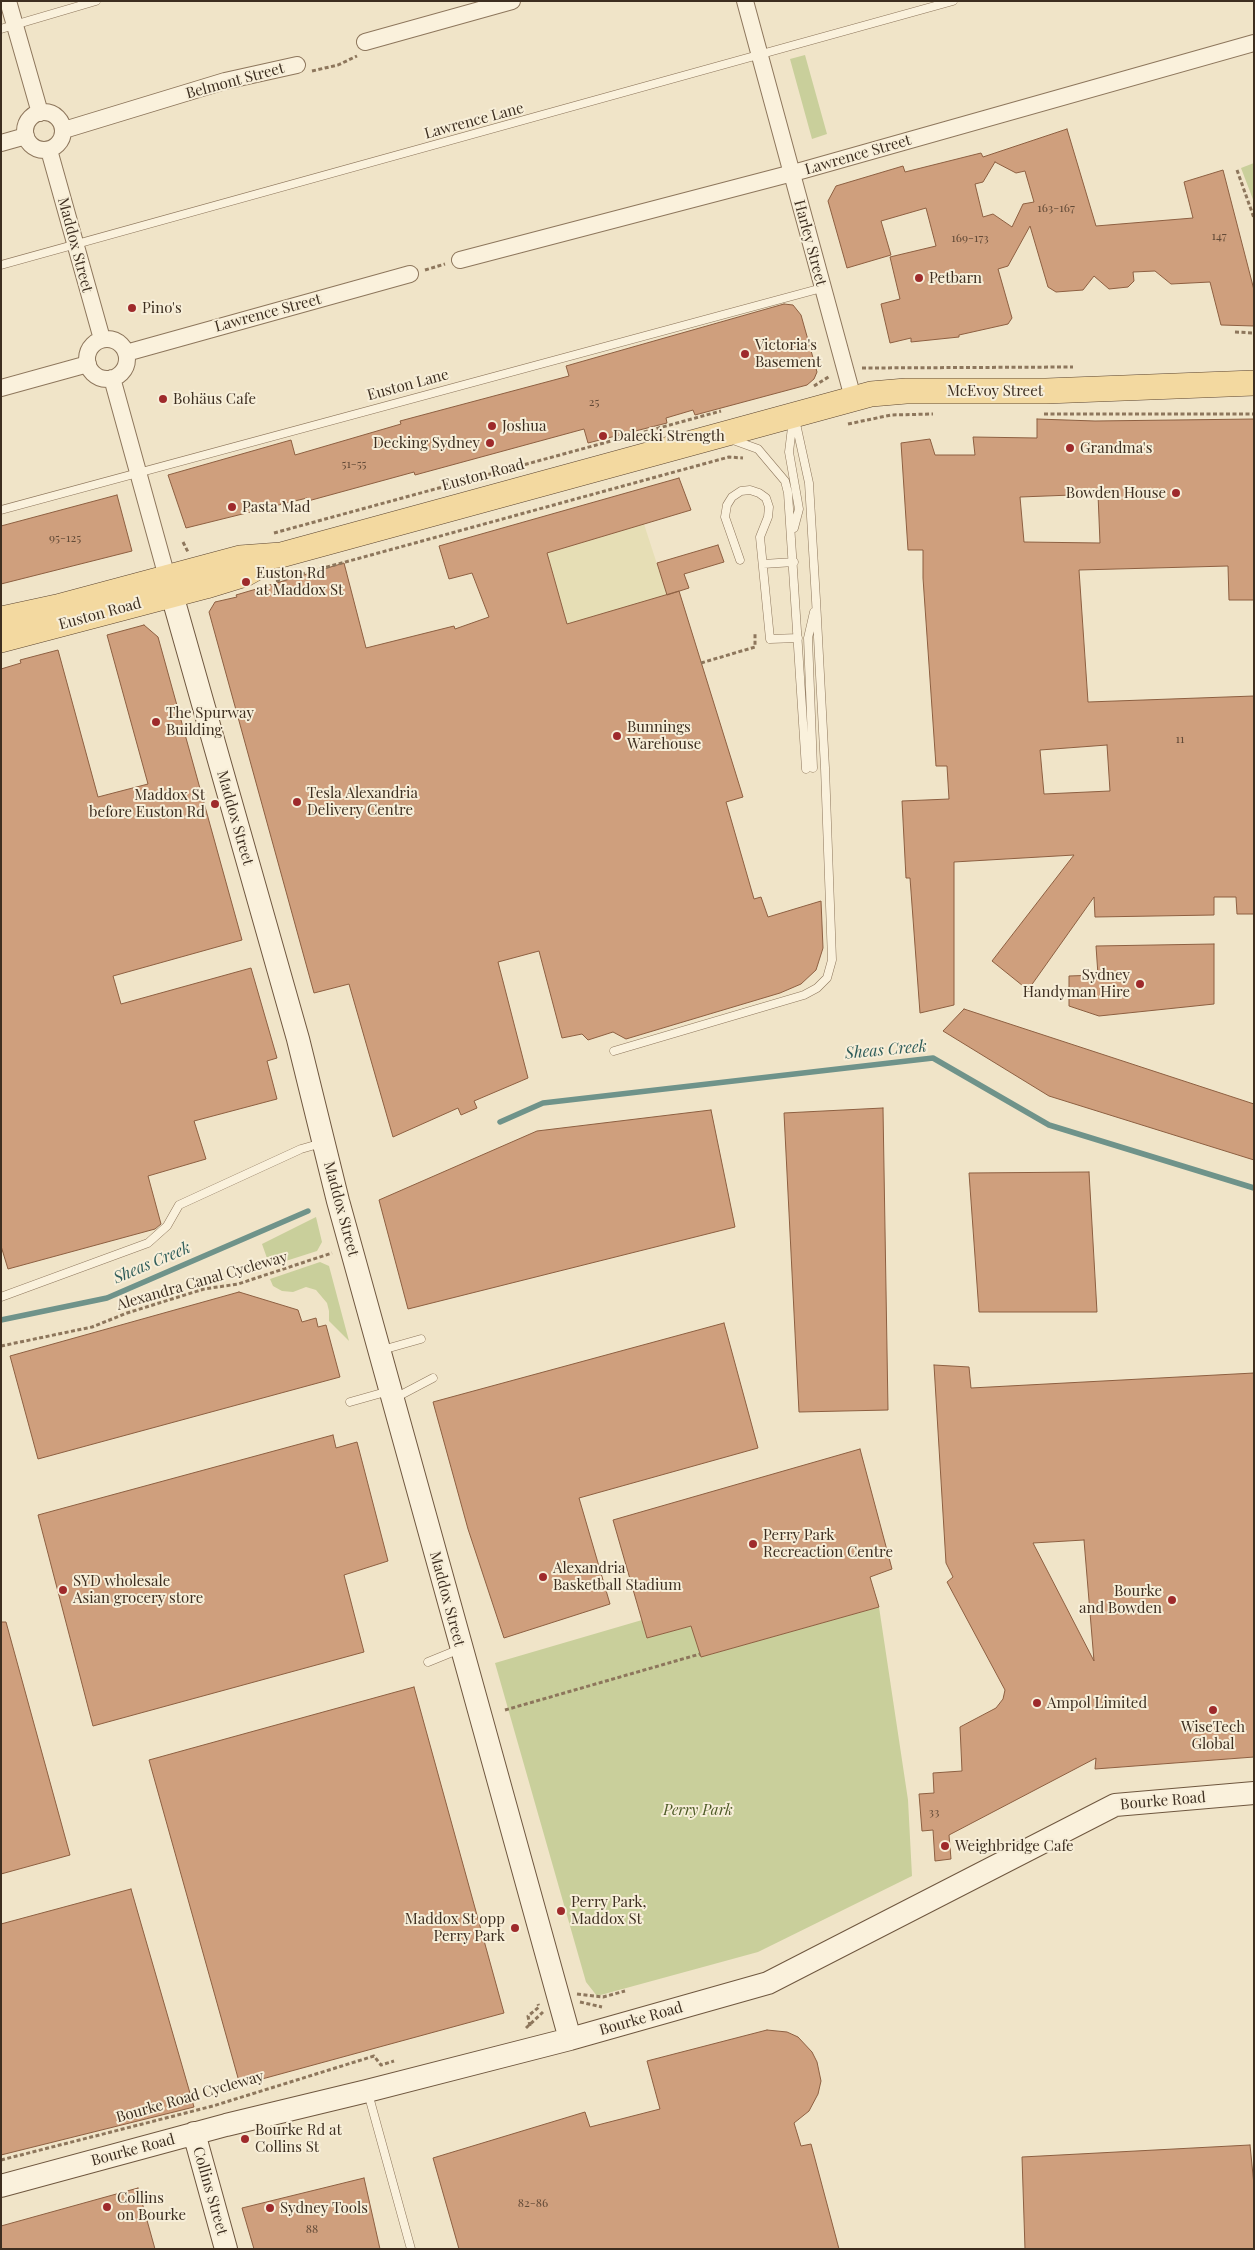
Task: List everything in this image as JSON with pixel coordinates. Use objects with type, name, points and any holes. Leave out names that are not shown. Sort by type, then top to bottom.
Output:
[{"type":"main road","name":"McEvoy Street","points":[[741,429],[853,398],[891,391],[1046,391],[1254,383]]},
{"type":"main road","name":"Euston Road","points":[[1,619],[169,586],[245,574],[281,555],[741,429]]},
{"type":"main road","name":"Euston Road","points":[[1,640],[169,586]]},
{"type":"street","points":[[8,1],[8,27],[40,113]]},
{"type":"street","points":[[365,42],[512,1]]},
{"type":"street","name":"Harley Street","points":[[745,1],[853,398]]},
{"type":"street","name":"Lawrence Street","points":[[460,260],[791,174],[1254,43]]},
{"type":"street","name":"Belmont Street","points":[[64,130],[225,81],[297,65]]},
{"type":"street","points":[[40,113],[56,116],[60,119],[64,130],[58,145],[49,150],[32,146],[26,136],[26,124],[40,113]]},
{"type":"street","points":[[1,143],[26,136]]},
{"type":"street","name":"Maddox Street","points":[[49,150],[102,339]]},
{"type":"street","name":"Lawrence Street","points":[[126,353],[410,274]]},
{"type":"street","points":[[102,339],[119,343],[126,353],[127,358],[124,369],[112,378],[99,377],[94,374],[88,364],[88,352],[92,346],[102,339]]},
{"type":"street","points":[[1,388],[88,364]]},
{"type":"street","name":"Maddox Street","points":[[112,378],[169,586],[298,1038],[350,1247],[393,1395],[460,1648],[570,2039]]},
{"type":"street","name":"Bourke Road","points":[[1,2186],[194,2133],[570,2039],[768,1983],[1115,1805],[1254,1793]]},
{"type":"street","name":"Collins Street","points":[[194,2133],[226,2249]]},
{"type":"lane","points":[[8,27],[96,1]]},
{"type":"lane","name":"Lawrence Lane","points":[[1,265],[953,1]]},
{"type":"lane","name":"Euston Lane","points":[[1,510],[822,288]]},
{"type":"lane","points":[[792,536],[799,509],[789,452],[794,414]]},
{"type":"lane","points":[[614,1051],[804,995],[816,988],[827,978],[832,960],[830,888],[816,600],[809,483],[794,414]]},
{"type":"lane","points":[[714,436],[731,439],[758,449],[785,481],[790,507],[798,638],[810,769],[808,638],[816,600]]},
{"type":"lane","points":[[740,560],[725,517],[727,505],[732,497],[741,491],[750,490],[759,492],[766,498],[769,507],[768,517],[760,537],[770,639],[798,638]]},
{"type":"lane","points":[[763,564],[794,562]]},
{"type":"lane","points":[[1,1297],[148,1243],[167,1226],[179,1205],[301,1149],[324,1143]]},
{"type":"lane","points":[[380,1350],[421,1339]]},
{"type":"lane","points":[[350,1402],[393,1395],[433,1378]]},
{"type":"lane","points":[[428,1662],[460,1648]]},
{"type":"lane","points":[[367,2091],[411,2249]]},
{"type":"path","name":"Belmont Street","points":[[297,65],[313,72],[356,58],[365,42]]},
{"type":"path","points":[[1237,170],[1254,218]]},
{"type":"path","points":[[410,274],[460,260]]},
{"type":"path","points":[[1236,332],[1254,333]]},
{"type":"path","points":[[858,368],[1074,367]]},
{"type":"path","points":[[814,386],[834,372]]},
{"type":"path","name":"Euston Road","points":[[266,534],[722,411]]},
{"type":"path","points":[[846,425],[891,415],[940,414]]},
{"type":"path","points":[[1037,414],[1254,414]]},
{"type":"path","points":[[270,583],[729,457],[744,458],[750,461]]},
{"type":"path","name":"Alexandra Canal Cycleway","points":[[1,1346],[92,1327],[127,1313],[204,1289],[238,1284],[350,1247]]},
{"type":"path","points":[[505,1710],[700,1654]]},
{"type":"path","points":[[572,1993],[603,1997],[625,1990]]},
{"type":"path","points":[[530,2026],[528,2016],[539,2007],[537,2003]]},
{"type":"path","name":"Bourke Road Cycleway","points":[[1,2160],[213,2106],[276,2084],[374,2056],[381,2064]]},
{"type":"shaded area","points":[[644,524],[667,595],[567,624],[547,553]]},
{"type":"green space","points":[[805,55],[827,134],[812,139],[790,59]]},
{"type":"green space","points":[[1254,163],[1254,202],[1241,168]]},
{"type":"green space","points":[[316,1217],[322,1242],[317,1251],[267,1267],[268,1261],[262,1244]]},
{"type":"green space","points":[[320,1262],[329,1266],[349,1341],[329,1321],[327,1303],[316,1290],[306,1287],[293,1292],[282,1291],[273,1286],[270,1279]]},
{"type":"green space","name":"Perry Park","points":[[879,1607],[908,1800],[912,1876],[758,1952],[597,1996],[586,1982],[495,1663],[642,1620],[647,1638],[691,1626],[701,1657]]},
{"type":"building","points":[[1067,129],[1096,226],[1193,218],[1184,182],[1223,170],[1254,290],[1254,326],[1221,325],[1210,282],[1171,284],[1155,271],[1133,272],[1134,281],[1128,287],[1109,289],[1094,276],[1083,290],[1056,292],[1048,287],[1030,226],[1008,266],[998,269],[1012,318],[1008,324],[959,335],[959,337],[911,342],[911,338],[890,343],[881,304],[900,299],[890,257],[936,246],[926,208],[881,221],[891,255],[847,268],[828,201],[836,186],[903,166],[905,172],[981,153],[983,157]],"holes":[[[995,162],[1016,173],[1025,171],[1034,202],[1023,204],[1012,227],[993,214],[983,217],[975,184],[983,182]]]},
{"type":"building","points":[[784,304],[793,305],[801,315],[817,372],[814,379],[807,385],[695,415],[693,410],[666,418],[667,423],[588,443],[584,429],[415,475],[414,472],[308,501],[307,498],[186,528],[168,475],[291,440],[295,455],[401,424],[400,421],[569,376],[566,366]]},
{"type":"building","points":[[1037,419],[1095,421],[1254,419],[1254,600],[1229,600],[1228,566],[1079,570],[1088,702],[1254,696],[1254,914],[1237,914],[1236,897],[1214,897],[1214,915],[1095,917],[1094,897],[1028,990],[992,961],[1074,855],[954,862],[954,1005],[920,1013],[910,878],[906,878],[902,801],[949,799],[947,766],[936,766],[923,578],[923,550],[908,550],[901,443],[930,439],[935,455],[975,455],[973,437],[1037,438]],"holes":[[[1098,494],[1100,543],[1024,542],[1020,497]],[[1107,745],[1110,791],[1044,794],[1040,750]]]},
{"type":"building","points":[[679,478],[691,510],[547,553],[567,624],[679,591],[743,797],[726,802],[754,899],[761,897],[768,917],[821,901],[823,948],[816,970],[801,984],[780,993],[626,1039],[613,1032],[588,1040],[582,1034],[562,1038],[539,951],[498,962],[528,1078],[474,1101],[477,1108],[461,1115],[458,1108],[393,1137],[349,984],[314,993],[209,612],[215,602],[237,597],[236,595],[344,563],[366,648],[454,626],[455,629],[489,617],[472,573],[449,579],[439,546]]},
{"type":"building","points":[[117,495],[132,551],[1,584],[1,526]]},
{"type":"building","points":[[718,545],[724,562],[684,574],[689,588],[667,595],[657,563]]},
{"type":"building","points":[[144,625],[158,637],[242,940],[113,976],[121,1004],[251,968],[277,1058],[267,1061],[277,1099],[194,1121],[206,1159],[148,1176],[161,1224],[155,1229],[8,1269],[1,1246],[1,669],[21,663],[20,660],[58,650],[98,797],[148,784],[107,635]]},
{"type":"building","points":[[1214,944],[1214,1004],[1099,1016],[1069,1006],[1069,976],[1098,975],[1096,946]]},
{"type":"building","points":[[964,1009],[1254,1104],[1254,1160],[1049,1096],[943,1031]]},
{"type":"building","points":[[883,1108],[888,1410],[799,1412],[784,1113]]},
{"type":"building","points":[[711,1110],[735,1227],[408,1309],[379,1200],[537,1131]]},
{"type":"building","points":[[1089,1172],[1097,1312],[979,1312],[969,1173]]},
{"type":"building","points":[[239,1292],[298,1310],[302,1322],[316,1318],[318,1327],[326,1325],[340,1377],[38,1459],[10,1356]]},
{"type":"building","points":[[724,1323],[758,1448],[579,1498],[610,1604],[504,1638],[468,1529],[433,1402]]},
{"type":"building","points":[[934,1365],[969,1367],[971,1388],[1254,1373],[1254,1757],[1095,1769],[1096,1758],[949,1835],[951,1859],[935,1861],[933,1830],[922,1831],[919,1794],[934,1793],[933,1773],[962,1771],[960,1727],[996,1708],[1003,1699],[1005,1690],[947,1582],[953,1577],[946,1563]],"holes":[[[1084,1540],[1094,1661],[1033,1543]]]},
{"type":"building","points":[[333,1435],[336,1448],[357,1442],[388,1561],[344,1575],[364,1652],[93,1726],[38,1515]]},
{"type":"building","name":"Perry Park Recreaction Centre","points":[[860,1449],[892,1569],[870,1577],[879,1607],[701,1657],[691,1626],[647,1638],[613,1520]]},
{"type":"building","points":[[1,1622],[6,1622],[70,1855],[1,1874]]},
{"type":"building","points":[[414,1687],[504,2013],[240,2085],[149,1760]]},
{"type":"building","points":[[131,1889],[194,2107],[1,2155],[1,1924]]},
{"type":"building","points":[[767,2030],[787,2032],[798,2037],[812,2052],[817,2062],[821,2081],[818,2094],[809,2111],[794,2123],[801,2146],[811,2144],[839,2249],[459,2249],[433,2158],[585,2112],[590,2127],[660,2109],[647,2061]]},
{"type":"building","points":[[1250,2145],[1254,2185],[1254,2249],[1025,2249],[1022,2157]]},
{"type":"building","points":[[364,2178],[380,2249],[254,2249],[242,2208]]},
{"type":"building","name":"Collins on Bourke","points":[[138,2188],[155,2249],[1,2249],[1,2226]]},
{"type":"waterway","name":"Sheas Creek","points":[[500,1122],[543,1103],[933,1058],[1049,1125],[1254,1188]]},
{"type":"waterway","name":"Sheas Creek","points":[[1,1320],[107,1298],[308,1211]]},
{"type":"place","name":"Petbarn","points":[[919,278]]},
{"type":"place","name":"Pino's","points":[[132,308]]},
{"type":"place","name":"Victoria's Basement","points":[[745,354]]},
{"type":"place","name":"Bohäus Cafe","points":[[163,399]]},
{"type":"place","name":"Joshua","points":[[492,426]]},
{"type":"place","name":"Dalecki Strength","points":[[603,436]]},
{"type":"place","name":"Decking Sydney","points":[[490,443]]},
{"type":"place","name":"Grandma's","points":[[1070,448]]},
{"type":"place","name":"Bowden House","points":[[1176,493]]},
{"type":"place","name":"Pasta Mad","points":[[232,507]]},
{"type":"place","name":"Euston Rd at Maddox St","points":[[246,582]]},
{"type":"place","name":"The Spurway Building","points":[[156,722]]},
{"type":"place","name":"Bunnings Warehouse","points":[[617,736]]},
{"type":"place","name":"Tesla Alexandria Delivery Centre","points":[[297,802]]},
{"type":"place","name":"Maddox St before Euston Rd","points":[[215,804]]},
{"type":"place","name":"Sydney Handyman Hire","points":[[1140,984]]},
{"type":"place","name":"Perry Park Recreaction Centre","points":[[753,1544]]},
{"type":"place","name":"Alexandria Basketball Stadium","points":[[543,1577]]},
{"type":"place","name":"SYD wholesale Asian grocery store","points":[[63,1590]]},
{"type":"place","name":"Bourke and Bowden","points":[[1172,1600]]},
{"type":"place","name":"Ampol Limited","points":[[1037,1703]]},
{"type":"place","name":"WiseTech Global","points":[[1213,1710]]},
{"type":"place","name":"Weighbridge Cafe","points":[[945,1846]]},
{"type":"place","name":"Perry Park, Maddox St","points":[[561,1911]]},
{"type":"place","name":"Maddox St opp Perry Park","points":[[515,1928]]},
{"type":"place","name":"Bourke Rd at Collins St","points":[[245,2139]]},
{"type":"place","name":"Collins on Bourke","points":[[107,2207]]},
{"type":"place","name":"Sydney Tools","points":[[270,2208]]}]
